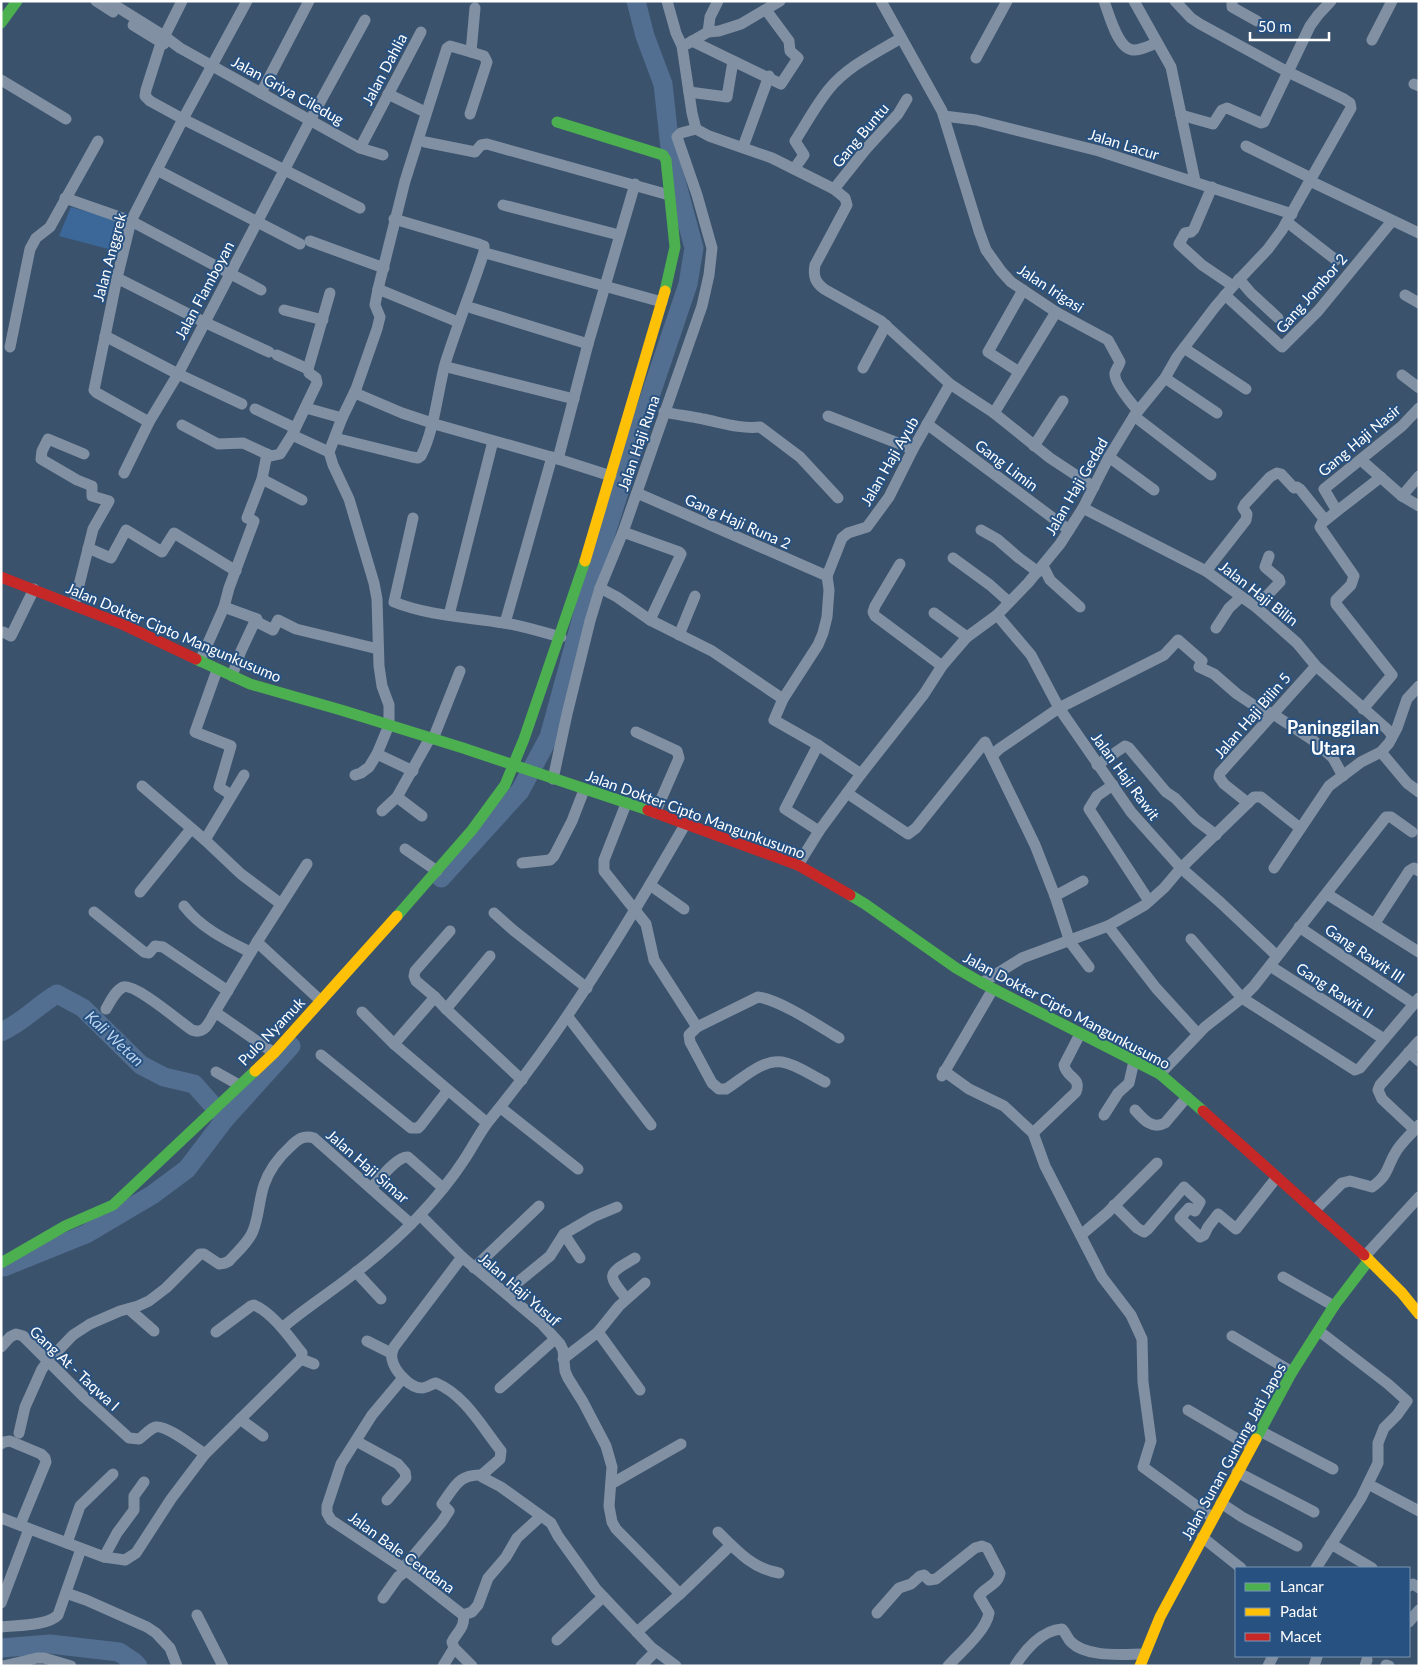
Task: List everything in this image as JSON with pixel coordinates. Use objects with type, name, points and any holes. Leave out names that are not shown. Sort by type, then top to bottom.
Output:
[{"type":"street","points":[[1,7],[5,1]]},
{"type":"street","points":[[1,23],[16,1]]},
{"type":"street","name":"Jalan Griya Ciledug","points":[[96,1],[162,40],[180,48],[360,148],[383,155]]},
{"type":"street","name":"Jalan Griya Ciledug","points":[[108,1],[162,40]]},
{"type":"street","points":[[182,1],[162,40],[145,96],[183,119],[360,208]]},
{"type":"street","name":"Jalan Anggrek","points":[[149,422],[94,390],[117,278],[131,221],[183,119],[247,1]]},
{"type":"street","points":[[261,93],[309,1]]},
{"type":"street","points":[[668,1],[676,33],[687,44],[733,61],[781,84],[798,58],[790,51],[789,41],[766,10]]},
{"type":"street","points":[[708,32],[710,17],[718,1]]},
{"type":"street","points":[[687,44],[708,32],[740,24],[780,1]]},
{"type":"street","name":"Jalan Irigasi","points":[[881,1],[944,116],[946,128],[986,250],[1010,282],[1056,312],[1108,340],[1120,360],[1115,378],[1136,414]]},
{"type":"street","points":[[976,58],[1007,1]]},
{"type":"street","points":[[1104,1],[1121,43],[1126,49],[1136,51],[1158,43]]},
{"type":"street","points":[[1134,1],[1171,67],[1195,182]]},
{"type":"street","points":[[1175,1],[1191,18],[1200,24],[1288,72]]},
{"type":"street","points":[[1232,1],[1232,7],[1257,21]]},
{"type":"street","points":[[1181,115],[1213,124],[1222,110],[1227,108],[1261,123],[1264,122],[1310,26],[1331,1]]},
{"type":"street","points":[[1372,40],[1392,1]]},
{"type":"street","points":[[471,52],[475,8]]},
{"type":"street","name":"Jalan Flamboyan","points":[[124,473],[149,422],[178,374],[256,222],[365,20]]},
{"type":"street","name":"Jalan Dahlia","points":[[360,148],[421,32]]},
{"type":"street","points":[[794,169],[804,154],[794,141],[828,90],[858,64],[901,38]]},
{"type":"street","points":[[687,44],[689,92],[696,129],[709,136],[772,158],[834,189],[845,198],[847,205],[815,265],[814,279],[824,289],[886,325],[950,384],[994,413],[1050,458],[1094,487]]},
{"type":"street","points":[[355,775],[366,770],[377,754],[389,726],[389,705],[382,686],[378,649],[377,599],[371,573],[349,499],[329,452],[342,418],[355,393],[377,329],[380,317],[376,305],[378,289],[394,219],[446,48],[450,46],[484,56],[487,62],[470,114]]},
{"type":"street","points":[[689,92],[727,97],[733,61]]},
{"type":"street","name":"Jalan Haji Gedad","points":[[798,865],[819,831],[860,774],[924,694],[942,666],[967,637],[997,615],[1040,569],[1083,508],[1109,456],[1136,414],[1165,378],[1184,348],[1225,295],[1268,249],[1289,218],[1351,105],[1344,99],[1288,72]]},
{"type":"street","points":[[743,147],[768,77]]},
{"type":"street","points":[[1,80],[66,118]]},
{"type":"street","points":[[388,94],[421,110]]},
{"type":"street","name":"Gang Buntu","points":[[834,189],[866,149],[898,114],[908,99]]},
{"type":"street","name":"Jalan Lacur","points":[[944,116],[976,120],[1099,151],[1212,187],[1289,218],[1336,260]]},
{"type":"street","name":"Pulo Nyamuk","points":[[1,1262],[65,1226],[113,1205],[209,1116],[274,1053],[437,871],[472,830],[519,767],[612,476],[662,302],[675,248],[674,223],[666,160],[663,155],[557,122]]},
{"type":"street","name":"Jalan Haji Runa","points":[[553,779],[590,621],[600,588],[637,493],[702,306],[709,275],[712,248],[697,195],[677,137],[681,132],[696,129]]},
{"type":"street","points":[[10,347],[30,249],[36,238],[50,226],[98,141]]},
{"type":"street","points":[[425,142],[474,152],[481,145],[487,144],[669,194]]},
{"type":"street","points":[[1246,146],[1419,233]]},
{"type":"street","points":[[157,170],[256,222],[305,242],[384,268]]},
{"type":"street","points":[[505,623],[574,399],[588,344],[635,184]]},
{"type":"street","points":[[1212,187],[1194,229],[1185,233],[1179,244],[1202,265],[1236,282],[1251,293],[1278,318]]},
{"type":"street","points":[[65,198],[131,221],[261,290]]},
{"type":"street","points":[[503,205],[619,236]]},
{"type":"street","points":[[335,438],[418,458],[423,452],[435,424],[445,366],[458,322],[484,252],[484,246],[394,219]]},
{"type":"street","name":"Gang Jombor 2","points":[[1225,295],[1282,347],[1318,311],[1392,221]]},
{"type":"street","points":[[489,254],[662,302]]},
{"type":"street","points":[[117,278],[204,322],[308,369],[309,373],[316,378],[317,383],[306,408],[280,454],[271,456],[243,442],[218,444],[182,425]]},
{"type":"street","points":[[378,289],[458,322]]},
{"type":"street","points":[[1019,372],[988,352],[1022,290]]},
{"type":"street","points":[[308,369],[330,293]]},
{"type":"street","points":[[1404,295],[1419,303]]},
{"type":"street","points":[[472,308],[588,344]]},
{"type":"street","points":[[284,310],[323,320]]},
{"type":"street","points":[[994,413],[1056,312]]},
{"type":"street","points":[[863,368],[886,325]]},
{"type":"street","points":[[105,336],[178,374],[242,404]]},
{"type":"street","points":[[1184,348],[1246,389]]},
{"type":"street","points":[[451,368],[574,399]]},
{"type":"street","points":[[1402,375],[1419,388]]},
{"type":"street","points":[[1165,378],[1217,413]]},
{"type":"street","name":"Jalan Haji Ayub","points":[[860,774],[818,745],[774,721],[783,699],[824,633],[828,599],[827,576],[844,535],[869,525],[889,498],[913,449],[950,384]]},
{"type":"street","points":[[355,393],[402,413],[435,424],[612,476]]},
{"type":"street","points":[[1034,446],[1063,402]]},
{"type":"street","points":[[306,408],[342,418]]},
{"type":"street","points":[[255,409],[329,452]]},
{"type":"street","points":[[664,412],[728,426],[760,427],[800,458],[838,498]]},
{"type":"street","name":"Gang Haji Nasir","points":[[1337,511],[1324,488],[1418,413]]},
{"type":"street","points":[[1136,414],[1211,476]]},
{"type":"street","points":[[828,416],[913,449]]},
{"type":"street","name":"Gang Limin","points":[[927,424],[1069,530]]},
{"type":"street","points":[[74,605],[94,529],[109,501],[92,496],[92,486],[77,480],[41,459],[42,451],[48,439],[84,454]]},
{"type":"street","points":[[449,615],[493,441]]},
{"type":"street","points":[[200,661],[224,607],[229,588],[254,521],[247,518],[262,479],[267,454]]},
{"type":"street","points":[[1109,456],[1154,490]]},
{"type":"street","points":[[1361,460],[1402,496],[1419,506]]},
{"type":"street","points":[[1206,571],[1246,520],[1247,514],[1243,508],[1245,504],[1270,477],[1278,473],[1293,488],[1300,488],[1325,520]]},
{"type":"street","points":[[1402,496],[1419,476]]},
{"type":"street","points":[[1363,708],[1392,675],[1336,604],[1336,600],[1351,585],[1354,576],[1320,527],[1320,524],[1381,477]]},
{"type":"street","points":[[262,479],[302,500]]},
{"type":"street","name":"Gang Haji Runa 2","points":[[637,493],[827,576]]},
{"type":"street","name":"Jalan Haji Bilin","points":[[1083,508],[1206,571],[1256,607],[1297,643],[1316,666],[1388,730],[1392,736]]},
{"type":"street","points":[[413,518],[394,602],[410,608],[505,623],[561,637]]},
{"type":"street","points":[[88,548],[111,558],[126,530],[162,552],[174,533],[236,571]]},
{"type":"street","points":[[981,530],[997,539],[1019,558],[1040,569],[1080,607]]},
{"type":"street","points":[[623,532],[680,553],[650,620]]},
{"type":"street","points":[[1256,607],[1280,582],[1279,578],[1265,567],[1269,556]]},
{"type":"street","points":[[953,558],[1010,602]]},
{"type":"street","points":[[900,564],[873,612],[875,616],[942,666]]},
{"type":"street","name":"Jalan Dokter Cipto Mangunkusumo","points":[[1,577],[156,639],[217,670],[269,690],[341,710],[541,774],[798,865],[871,908],[982,984],[1160,1074],[1367,1258],[1402,1293],[1419,1314]]},
{"type":"street","points":[[600,588],[617,597],[650,620],[712,651],[783,699]]},
{"type":"street","points":[[3,632],[11,636],[34,589]]},
{"type":"street","points":[[679,636],[695,596]]},
{"type":"street","points":[[1216,628],[1229,608],[1241,597]]},
{"type":"street","points":[[224,607],[256,619],[255,621],[273,630],[278,620],[296,629],[378,649]]},
{"type":"street","points":[[934,613],[967,637]]},
{"type":"street","name":"Jalan Haji Rawit","points":[[997,615],[1030,656],[1060,708],[1131,812],[1181,868],[1222,903],[1277,956]]},
{"type":"street","points":[[232,676],[255,621]]},
{"type":"street","points":[[992,756],[999,749],[1060,708],[1164,655],[1178,640],[1202,661],[1199,667],[1214,674],[1237,694],[1255,706],[1273,714],[1314,741],[1333,758],[1343,776]]},
{"type":"street","name":"Jalan Haji Bilin 5","points":[[1248,804],[1224,784],[1219,777],[1220,773],[1232,762],[1316,666]]},
{"type":"street","points":[[217,670],[194,732],[231,746],[219,787],[231,795]]},
{"type":"street","points":[[382,811],[396,797],[431,738],[460,671]]},
{"type":"street","points":[[1274,868],[1329,786],[1361,762],[1381,752],[1389,743],[1397,728],[1407,699],[1419,686]]},
{"type":"street","points":[[636,732],[677,751],[679,758],[655,813]]},
{"type":"street","points":[[847,793],[908,834],[916,828],[985,742],[1035,845],[1055,896],[1070,942],[1089,967]]},
{"type":"street","points":[[818,745],[785,809],[819,831]]},
{"type":"street","points":[[1098,765],[1120,748],[1125,746],[1129,748],[1166,792],[1175,798],[1196,820],[1216,834]]},
{"type":"street","points":[[1381,752],[1408,783],[1419,792]]},
{"type":"street","points":[[377,754],[412,771]]},
{"type":"street","points":[[205,840],[244,775]]},
{"type":"street","points":[[1113,785],[1097,796],[1089,809],[1149,901]]},
{"type":"street","points":[[142,786],[242,874],[281,904]]},
{"type":"street","points":[[522,863],[550,860],[554,856],[572,821],[584,790]]},
{"type":"street","points":[[396,797],[422,816]]},
{"type":"street","points":[[982,984],[1022,958],[1070,942],[1108,926],[1145,905],[1254,797],[1261,797],[1300,828]]},
{"type":"street","points":[[626,804],[604,860],[604,867],[607,876],[646,924],[654,960],[697,1027]]},
{"type":"street","points":[[1160,1074],[1198,1034],[1242,998],[1270,966],[1386,817],[1391,817],[1412,832]]},
{"type":"street","points":[[420,1215],[443,1188],[487,1123],[503,1110],[568,1016],[636,911],[686,824]]},
{"type":"street","points":[[140,892],[191,829]]},
{"type":"street","points":[[405,848],[437,871]]},
{"type":"street","points":[[106,1009],[120,990],[128,987],[143,994],[192,1030],[197,1032],[204,1030],[250,952],[307,864]]},
{"type":"street","points":[[1375,923],[1415,870]]},
{"type":"street","points":[[1055,896],[1084,881]]},
{"type":"street","points":[[650,885],[684,908]]},
{"type":"street","points":[[1327,894],[1419,952]]},
{"type":"street","points":[[184,906],[192,916],[220,937],[250,952]]},
{"type":"street","points":[[94,912],[144,952],[149,953],[156,946],[163,946],[228,991]]},
{"type":"street","points":[[494,914],[587,988]]},
{"type":"street","points":[[1108,926],[1156,988],[1198,1034]]},
{"type":"street","name":"Gang Rawit III","points":[[1300,927],[1416,1001]]},
{"type":"street","points":[[450,931],[414,973],[416,981],[435,996],[446,1009],[522,1080]]},
{"type":"street","points":[[1191,939],[1242,998],[1355,1070],[1360,1068],[1416,1001]]},
{"type":"street","points":[[257,942],[320,1001]]},
{"type":"street","points":[[446,1009],[490,956]]},
{"type":"street","name":"Gang Rawit II","points":[[1270,966],[1384,1039]]},
{"type":"street","points":[[993,989],[943,1074],[969,1090],[1004,1106],[1033,1133],[1045,1166],[1102,1277],[1131,1315],[1142,1339],[1143,1382],[1151,1441],[1143,1467],[1213,1518]]},
{"type":"street","points":[[394,1044],[435,996]]},
{"type":"street","points":[[825,1082],[788,1064],[774,1062],[762,1066],[726,1089],[719,1089],[712,1083],[690,1042],[689,1035],[697,1027],[758,997],[792,1011],[839,1038]]},
{"type":"street","points":[[215,1012],[274,1053]]},
{"type":"street","points":[[362,1012],[394,1044],[487,1123]]},
{"type":"street","points":[[568,1016],[651,1125]]},
{"type":"street","points":[[1033,1133],[1076,1092],[1077,1082],[1066,1072],[1064,1064],[1080,1034]]},
{"type":"street","points":[[1315,1210],[1342,1183],[1356,1182],[1372,1187],[1382,1180],[1397,1151],[1417,1127],[1382,1099],[1378,1090],[1380,1085],[1419,1041]]},
{"type":"street","points":[[1409,1052],[1419,1061]]},
{"type":"street","points":[[321,1054],[411,1128],[418,1128],[421,1125],[448,1090]]},
{"type":"street","points":[[1104,1115],[1118,1093],[1129,1083],[1134,1060]]},
{"type":"street","points":[[216,1072],[238,1086]]},
{"type":"street","points":[[1135,1110],[1151,1125],[1160,1126],[1187,1097]]},
{"type":"street","points":[[503,1110],[578,1169]]},
{"type":"street","name":"Jalan Haji Simar","points":[[19,1433],[25,1407],[36,1380],[48,1360],[80,1329],[120,1311],[150,1301],[200,1254],[204,1254],[219,1264],[229,1261],[247,1241],[253,1231],[264,1185],[275,1164],[299,1138],[308,1136],[314,1138],[411,1224]]},
{"type":"street","points":[[371,1188],[398,1160],[408,1157],[443,1188]]},
{"type":"street","points":[[1081,1235],[1157,1163]]},
{"type":"street","points":[[1114,1205],[1144,1232],[1184,1187],[1200,1202],[1195,1211],[1189,1208],[1180,1218],[1200,1237],[1204,1236],[1218,1214],[1236,1229],[1277,1176]]},
{"type":"street","points":[[1367,1258],[1418,1198]]},
{"type":"street","points":[[474,1268],[539,1206]]},
{"type":"street","points":[[506,1292],[550,1256],[564,1234],[593,1217],[617,1207]]},
{"type":"street","name":"Jalan Haji Simar","points":[[282,1328],[356,1272],[420,1215]]},
{"type":"street","name":"Jalan Haji Yusuf","points":[[420,1215],[474,1268],[506,1292],[542,1324],[560,1344],[563,1350],[563,1359],[568,1378],[606,1446],[612,1467],[608,1506],[612,1522],[616,1529],[680,1594]]},
{"type":"street","points":[[564,1234],[580,1258]]},
{"type":"street","points":[[383,1598],[449,1511],[442,1504],[463,1477],[472,1474],[482,1475],[500,1459],[501,1451],[463,1402],[452,1392],[436,1383],[419,1388],[403,1378],[394,1366],[391,1353],[462,1257]]},
{"type":"street","points":[[626,1298],[612,1281],[612,1276],[614,1271],[635,1258]]},
{"type":"street","name":"Jalan Sunan Gunung Jati Japos","points":[[1140,1666],[1160,1617],[1292,1372],[1367,1258]]},
{"type":"street","points":[[356,1272],[381,1299]]},
{"type":"street","points":[[1284,1277],[1334,1306]]},
{"type":"street","points":[[563,1359],[598,1332],[626,1298],[645,1283]]},
{"type":"street","points":[[1,1518],[104,1557],[125,1560],[136,1553],[177,1491],[205,1454],[302,1359],[302,1353],[282,1328],[254,1305],[216,1332]]},
{"type":"street","points":[[129,1309],[154,1331]]},
{"type":"street","points":[[1317,1567],[1368,1484],[1378,1463],[1378,1443],[1384,1428],[1397,1415],[1406,1401],[1388,1384],[1318,1331]]},
{"type":"street","points":[[598,1332],[640,1390]]},
{"type":"street","name":"Gang At - Taqwa I","points":[[1,1347],[10,1337],[19,1334],[129,1438],[139,1439],[153,1428],[160,1428],[181,1438],[205,1454]]},
{"type":"street","points":[[1232,1336],[1292,1372]]},
{"type":"street","points":[[500,1388],[555,1339]]},
{"type":"street","points":[[366,1341],[391,1353]]},
{"type":"street","points":[[302,1359],[314,1364]]},
{"type":"street","name":"Jalan Bale Cendana","points":[[403,1378],[372,1415],[341,1464],[326,1506],[328,1517],[404,1569],[463,1617]]},
{"type":"street","points":[[1188,1410],[1251,1447]]},
{"type":"street","points":[[240,1419],[263,1436]]},
{"type":"street","points":[[1260,1431],[1333,1469]]},
{"type":"street","points":[[1,1603],[46,1462],[41,1454],[10,1441],[2,1444]]},
{"type":"street","points":[[356,1441],[398,1464],[405,1472],[406,1478],[388,1500]]},
{"type":"street","points":[[611,1484],[681,1444]]},
{"type":"street","points":[[1237,1472],[1314,1512]]},
{"type":"street","points":[[66,1543],[80,1506],[113,1474]]},
{"type":"street","points":[[482,1475],[485,1480],[501,1487],[551,1524],[596,1589],[656,1651],[676,1666]]},
{"type":"street","points":[[104,1557],[117,1533],[134,1510],[134,1496],[144,1482]]},
{"type":"street","points":[[1368,1484],[1419,1510]]},
{"type":"street","points":[[1221,1503],[1242,1517],[1297,1546]]},
{"type":"street","points":[[472,1666],[454,1648],[452,1642],[462,1628],[463,1617],[472,1612],[478,1605],[488,1578],[506,1557],[518,1538],[541,1516]]},
{"type":"street","points":[[718,1532],[741,1554],[761,1568],[779,1573]]},
{"type":"street","points":[[1202,1537],[1240,1567]]},
{"type":"street","points":[[1331,1544],[1370,1567]]},
{"type":"street","points":[[637,1632],[731,1545]]},
{"type":"street","points":[[877,1613],[899,1588],[911,1584],[924,1575],[929,1580],[936,1579],[975,1548],[982,1546],[987,1548],[1000,1573],[996,1583],[979,1596],[989,1613],[987,1621],[971,1642],[948,1666]]},
{"type":"street","points":[[1,1626],[46,1622],[54,1618],[58,1614],[81,1549]]},
{"type":"street","points":[[66,1593],[147,1627],[156,1633],[170,1648],[177,1666]]},
{"type":"street","points":[[557,1640],[603,1596]]},
{"type":"street","points":[[1410,1621],[1419,1610]]},
{"type":"street","points":[[197,1615],[222,1666]]},
{"type":"street","points":[[1015,1666],[1027,1649],[1047,1634],[1059,1629],[1062,1629],[1073,1644],[1103,1655],[1144,1654]]},
{"type":"street","points":[[443,1666],[454,1648]]},
{"type":"street","points":[[641,1666],[656,1651]]},
{"type":"street","points":[[4,1666],[48,1659],[70,1666]]},
{"type":"shaded area","points":[[71,207],[119,221],[112,250],[59,236]]},
{"type":"waterway","points":[[441,878],[520,791],[549,737],[599,555],[688,284],[694,248],[672,166],[663,84],[645,36],[636,1]]},
{"type":"waterway","name":"Kali Wetan","points":[[1,1032],[16,1024],[57,994],[83,1008],[141,1065],[164,1077],[194,1084],[225,1119]]},
{"type":"waterway","points":[[4,1267],[86,1234],[152,1195],[187,1169],[225,1119],[291,1046]]},
{"type":"waterway","points":[[1,1648],[50,1644],[119,1652],[138,1666]]},
{"type":"traffic: fast","points":[[1,23],[17,1]]},
{"type":"traffic: fast","points":[[557,122],[663,155],[666,160],[675,247],[665,291]]},
{"type":"traffic: fast","points":[[397,916],[472,830],[505,785],[524,739],[585,561]]},
{"type":"traffic: fast","points":[[196,659],[250,684],[463,748],[648,810]]},
{"type":"traffic: fast","points":[[850,895],[956,968],[1160,1074],[1203,1111]]},
{"type":"traffic: fast","points":[[1,1263],[65,1226],[113,1205],[255,1071]]},
{"type":"traffic: fast","points":[[1256,1439],[1292,1372],[1334,1306],[1369,1260]]},
{"type":"traffic: slow","points":[[585,561],[665,291]]},
{"type":"traffic: slow","points":[[255,1071],[274,1053],[397,916]]},
{"type":"traffic: slow","points":[[1364,1255],[1402,1293],[1419,1314]]},
{"type":"traffic: slow","points":[[1140,1666],[1160,1617],[1256,1439]]},
{"type":"traffic: jam","points":[[1,577],[124,625],[196,659]]},
{"type":"traffic: jam","points":[[648,810],[798,865],[850,895]]},
{"type":"traffic: jam","points":[[1203,1111],[1364,1255]]},
{"type":"district","name":"Paninggilan Utara","points":[[1333,738]]}]
